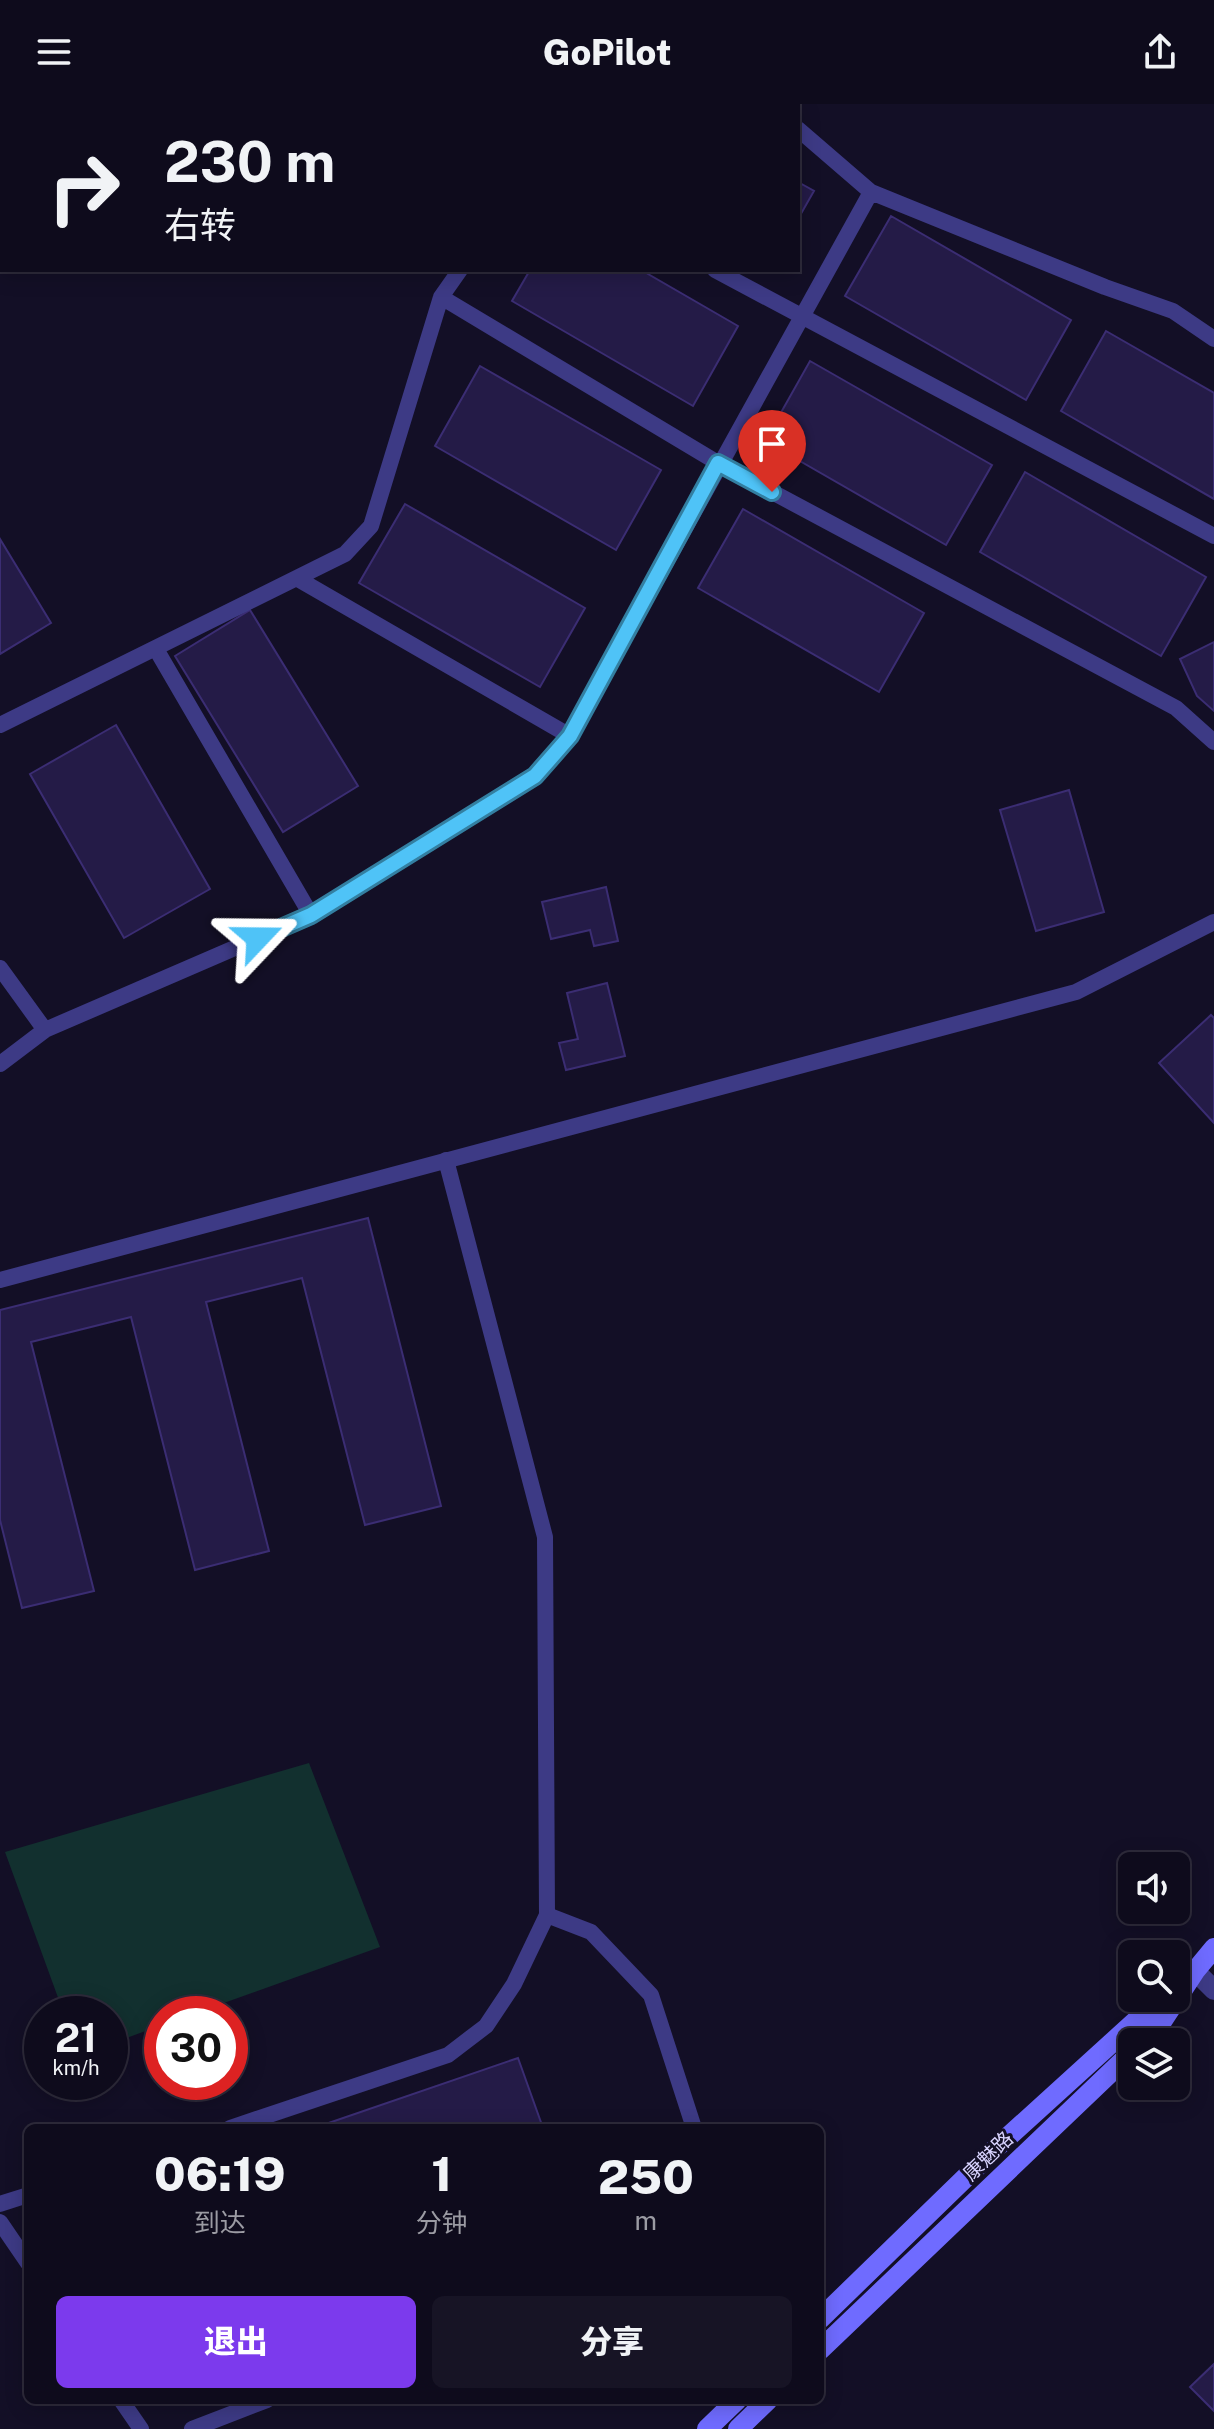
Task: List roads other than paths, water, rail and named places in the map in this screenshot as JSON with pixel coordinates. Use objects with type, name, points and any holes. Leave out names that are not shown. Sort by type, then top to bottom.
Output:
[{"type":"main road","points":[[1157,2028],[1214,1948]]},
{"type":"main road","points":[[1190,1975],[1214,1959]]},
{"type":"main road","name":"康魅路","points":[[824,2315],[998,2146],[1146,2012]]},
{"type":"main road","name":"康魅路","points":[[824,2346],[1118,2065]]},
{"type":"main road","points":[[707,2429],[733,2404]]},
{"type":"main road","points":[[738,2429],[764,2404]]},
{"type":"street","points":[[800,131],[871,192],[1105,287],[1173,311],[1214,339]]},
{"type":"street","points":[[0,1064],[45,1030],[311,915],[535,776],[570,736],[718,463],[871,192]]},
{"type":"street","points":[[0,725],[345,554],[371,526],[441,297],[459,272]]},
{"type":"street","points":[[719,272],[1214,536]]},
{"type":"street","points":[[441,297],[718,463],[1173,706],[1214,742]]},
{"type":"street","points":[[298,579],[570,736]]},
{"type":"street","points":[[156,649],[311,915]]},
{"type":"street","points":[[0,1280],[1076,992],[1214,922]]},
{"type":"street","points":[[0,968],[45,1030]]},
{"type":"street","points":[[242,2124],[448,2055],[486,2026],[514,1984],[547,1915],[545,1537],[446,1160]]},
{"type":"street","points":[[547,1915],[591,1932],[651,1995],[693,2124]]},
{"type":"street","points":[[1195,1971],[1214,1990]]},
{"type":"street","points":[[0,2204],[24,2196]]},
{"type":"street","points":[[0,2222],[24,2257]]},
{"type":"street","points":[[124,2404],[141,2429]]},
{"type":"street","points":[[192,2429],[257,2404]]}]
